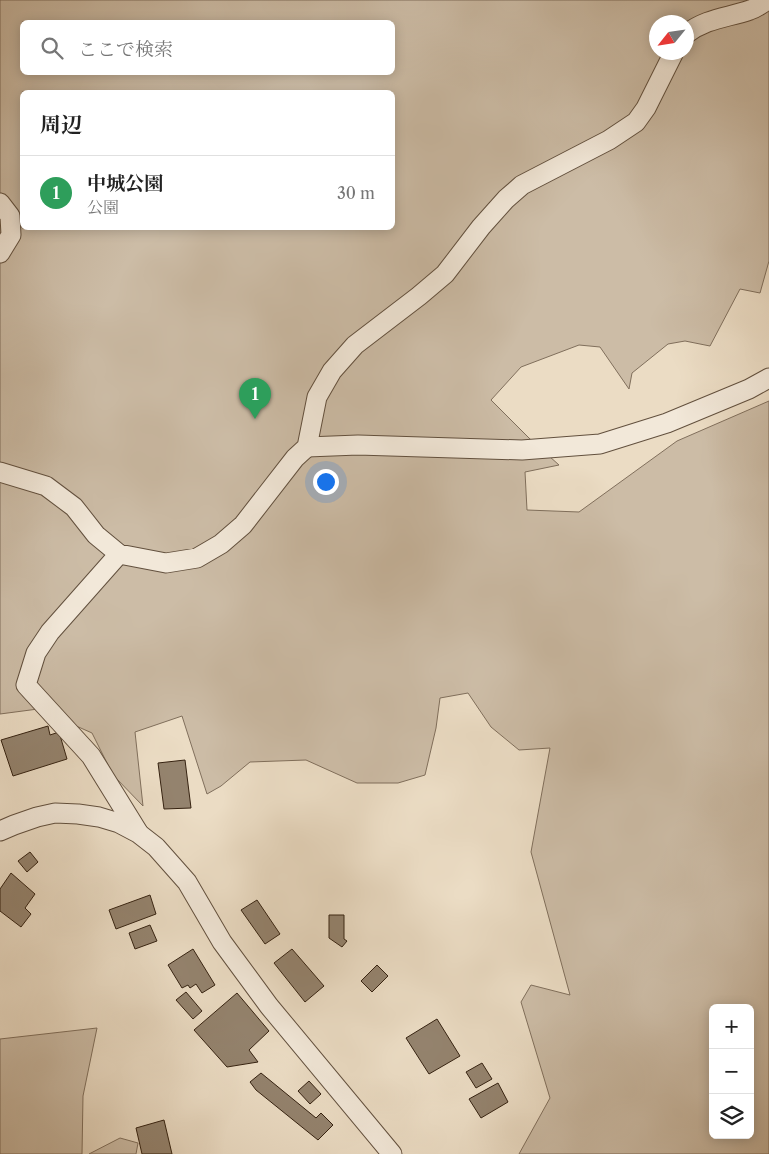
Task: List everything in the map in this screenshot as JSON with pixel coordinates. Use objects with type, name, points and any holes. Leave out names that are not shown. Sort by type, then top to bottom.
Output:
[{"type":"street","points":[[694,28],[718,18],[752,10],[768,0]]},
{"type":"street","points":[[0,472],[46,486],[74,507],[96,535],[119,554],[166,563],[197,558],[221,544],[242,525],[295,458],[307,447],[317,397],[332,371],[355,345],[420,296],[445,274],[481,227],[506,199],[522,185],[609,140],[636,122],[646,108],[670,60]]},
{"type":"street","points":[[0,203],[10,216],[11,235],[0,253]]},
{"type":"street","points":[[307,447],[358,445],[522,450],[600,444],[667,424],[749,389],[769,378]]},
{"type":"street","points":[[119,554],[50,632],[36,653],[26,685],[91,756],[138,833]]},
{"type":"street","points":[[0,831],[55,813],[78,814],[120,823],[138,833],[156,847],[187,882],[222,942],[269,1006],[392,1154]]},
{"type":"shaded area","points":[[0,0],[769,0],[769,261],[760,293],[740,289],[710,346],[685,341],[668,344],[632,373],[629,389],[600,347],[579,345],[521,367],[491,400],[559,465],[525,472],[527,510],[579,512],[677,441],[769,401],[769,1154],[519,1154],[550,1098],[521,1002],[531,985],[570,995],[531,852],[550,748],[519,750],[491,727],[468,693],[440,698],[436,728],[425,775],[398,783],[357,783],[306,760],[250,762],[221,786],[207,794],[182,716],[135,732],[143,806],[113,775],[92,733],[38,709],[0,714]]},
{"type":"shaded area","points":[[97,1028],[83,1096],[82,1154],[0,1154],[0,1039]]},
{"type":"shaded area","points":[[120,1138],[138,1143],[136,1154],[89,1154]]},
{"type":"building","points":[[48,726],[50,735],[59,732],[67,759],[13,776],[1,740]]},
{"type":"building","points":[[185,760],[191,808],[164,809],[158,763]]},
{"type":"building","points":[[30,852],[38,862],[27,872],[18,861]]},
{"type":"building","points":[[11,873],[35,894],[25,908],[31,914],[21,927],[0,911],[0,889]]},
{"type":"building","points":[[150,895],[156,914],[116,929],[109,910]]},
{"type":"building","points":[[257,900],[280,934],[265,944],[241,910]]},
{"type":"building","points":[[329,915],[344,915],[344,939],[347,941],[342,947],[329,938]]},
{"type":"building","points":[[150,925],[157,941],[135,949],[129,933]]},
{"type":"building","points":[[193,949],[215,985],[202,993],[196,984],[190,988],[188,985],[182,988],[168,965]]},
{"type":"building","points":[[292,949],[324,986],[305,1002],[274,963]]},
{"type":"building","points":[[377,965],[388,976],[372,992],[361,981]]},
{"type":"building","points":[[186,992],[202,1011],[193,1019],[176,1000]]},
{"type":"building","points":[[237,993],[269,1031],[249,1050],[258,1062],[227,1067],[194,1030]]},
{"type":"building","points":[[437,1019],[460,1056],[429,1074],[406,1038]]},
{"type":"building","points":[[482,1063],[492,1079],[476,1088],[466,1072]]},
{"type":"building","points":[[261,1073],[316,1118],[321,1113],[333,1125],[318,1140],[256,1090],[250,1082]]},
{"type":"building","points":[[309,1081],[321,1094],[310,1104],[298,1091]]},
{"type":"building","points":[[498,1083],[508,1102],[481,1118],[469,1099]]},
{"type":"building","points":[[164,1120],[172,1154],[142,1154],[136,1128]]},
{"type":"place","name":"中城公園","points":[[255,419]]}]
